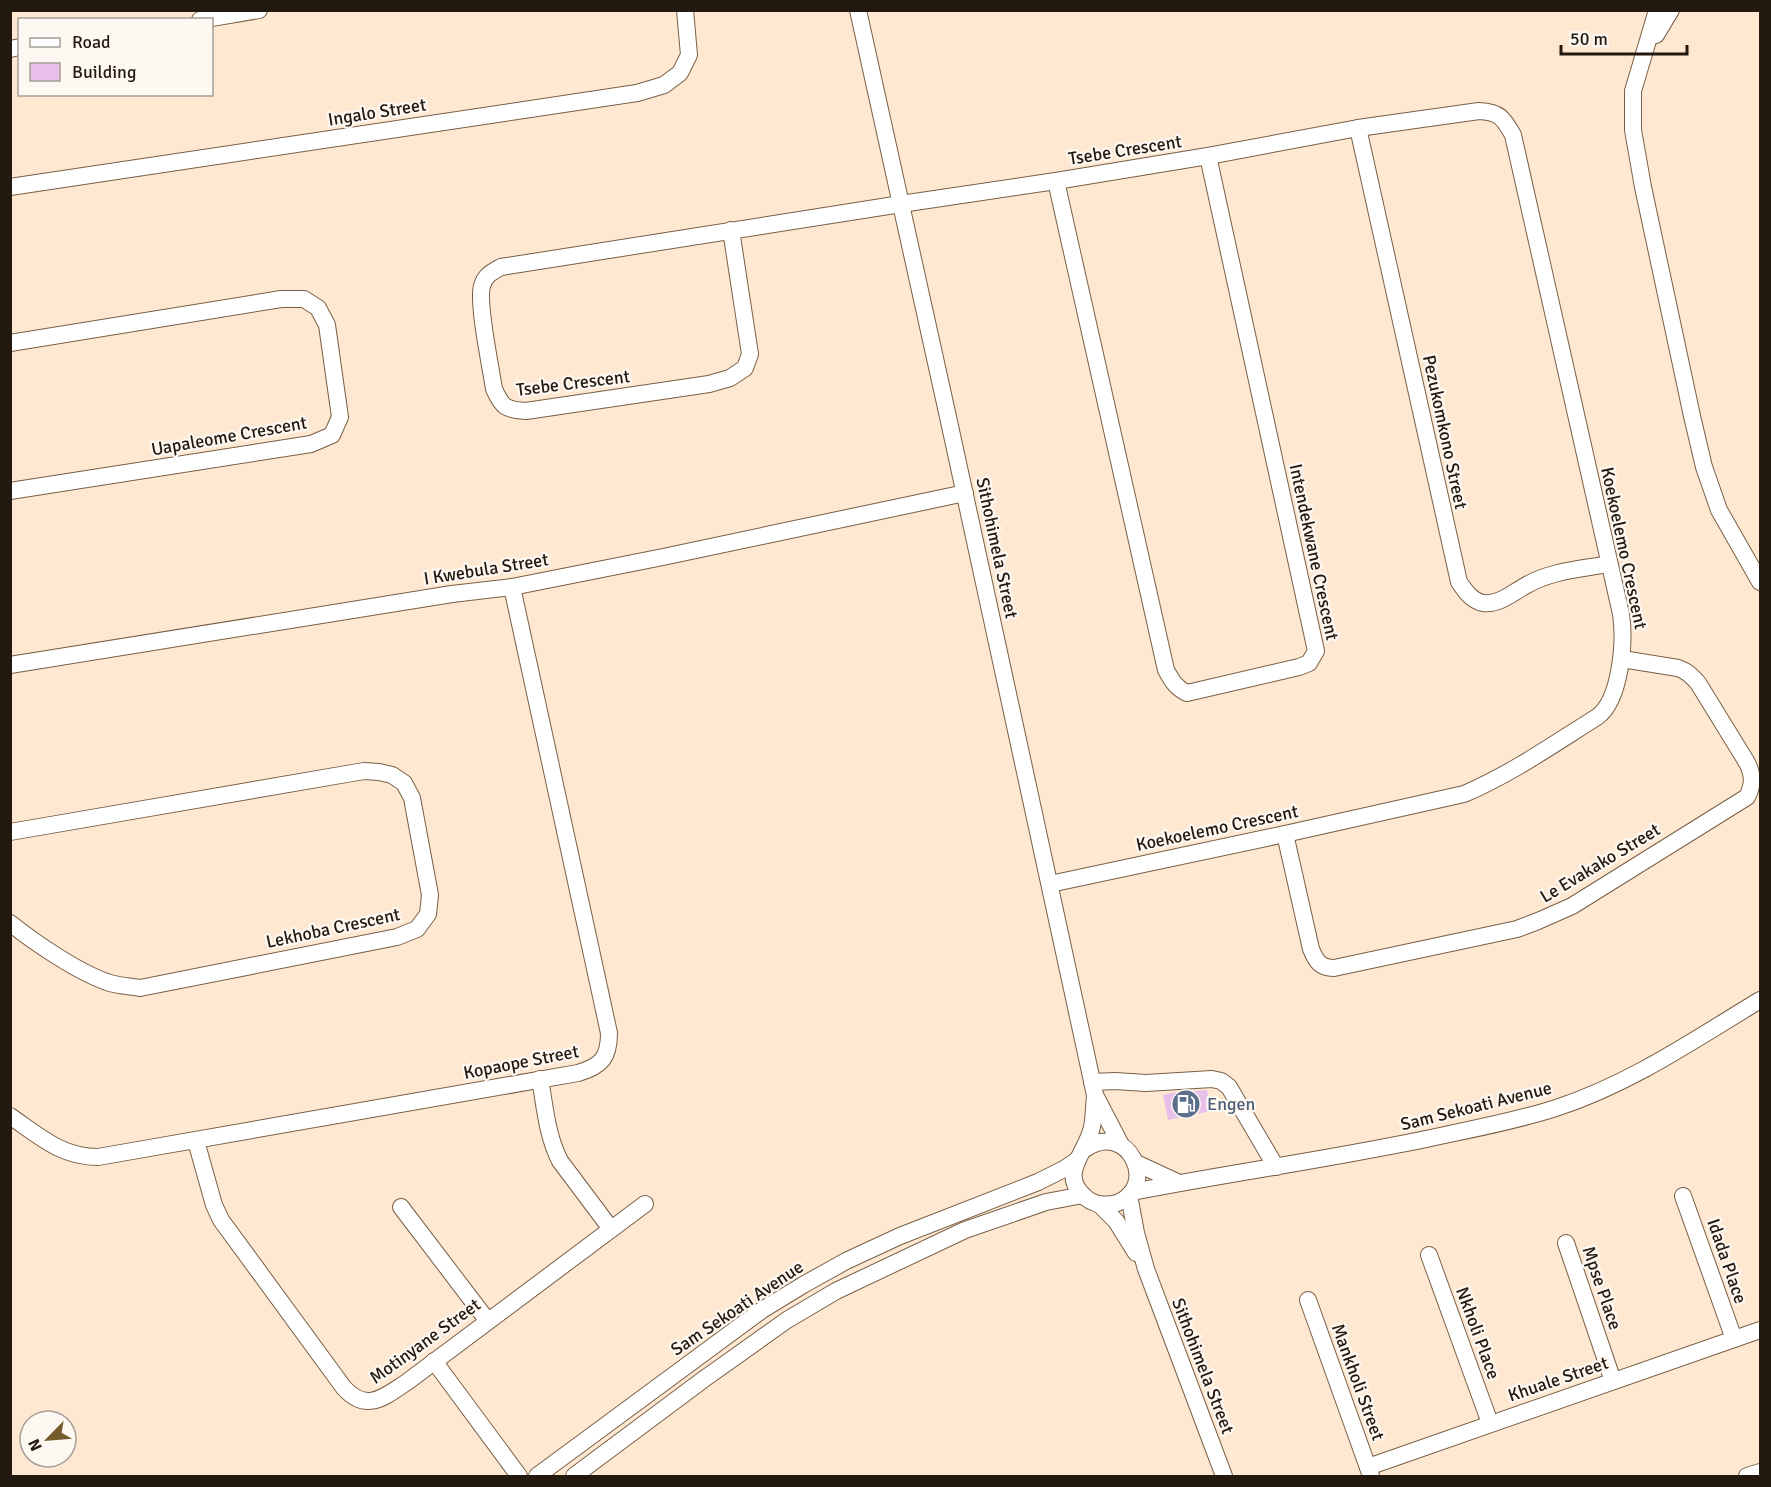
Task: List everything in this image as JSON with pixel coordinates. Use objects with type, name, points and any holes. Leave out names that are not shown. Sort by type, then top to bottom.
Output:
[{"type":"street","points":[[212,18],[259,10]]},
{"type":"street","name":"Ingalo Street","points":[[10,187],[637,93],[664,85],[680,73],[689,55],[685,10]]},
{"type":"street","name":"Sithohimela Street","points":[[858,10],[1094,1089],[1121,1145]]},
{"type":"street","points":[[1657,10],[1633,91],[1633,130],[1704,467],[1719,510],[1761,582]]},
{"type":"street","points":[[1644,54],[1671,10]]},
{"type":"street","name":"Tsebe Crescent","points":[[731,230],[750,354],[745,368],[730,378],[709,384],[526,411],[511,410],[500,402],[494,389],[481,303],[481,287],[488,274],[501,267],[731,230],[1056,181],[1358,128],[1479,111],[1493,112],[1503,119],[1513,135]]},
{"type":"street","name":"Pezukomkono Street","points":[[1358,128],[1460,582],[1474,600],[1493,602],[1545,576],[1610,564]]},
{"type":"street","name":"Koekoelemo Crescent","points":[[1050,884],[1464,794],[1488,783],[1602,714],[1611,700],[1622,659],[1623,627],[1513,135]]},
{"type":"street","name":"Intendekwane Crescent","points":[[1056,181],[1166,670],[1179,689],[1187,693],[1299,667],[1309,663],[1316,651],[1208,156]]},
{"type":"street","name":"Uapaleome Crescent","points":[[10,343],[281,299],[304,299],[318,308],[327,325],[340,417],[332,435],[311,444],[10,491]]},
{"type":"street","name":"I Kwebula Street","points":[[10,665],[512,586],[663,557],[965,493]]},
{"type":"street","name":"Kopaope Street","points":[[10,1116],[56,1148],[81,1157],[118,1154],[578,1073],[593,1067],[604,1058],[608,1052],[609,1033],[512,586]]},
{"type":"street","name":"Le Evakako Street","points":[[1285,834],[1311,949],[1316,960],[1324,967],[1334,968],[1498,934],[1538,921],[1572,906],[1747,797],[1752,784],[1751,771],[1746,761],[1698,683],[1685,670],[1622,659]]},
{"type":"street","name":"Lekhoba Crescent","points":[[10,832],[364,771],[379,772],[392,775],[404,783],[412,798],[430,895],[428,914],[417,929],[398,937],[140,988],[109,983],[81,971],[10,923]]},
{"type":"street","name":"Sam Sekoati Avenue","points":[[1130,1193],[1177,1182],[1419,1141],[1516,1120],[1557,1108],[1652,1066],[1761,1000]]},
{"type":"street","points":[[540,1079],[548,1128],[560,1161],[611,1229]]},
{"type":"street","points":[[1094,1089],[1122,1081],[1146,1083],[1212,1079],[1221,1082],[1229,1087],[1276,1167]]},
{"type":"street","name":"Sithohimela Street","points":[[1081,1155],[1092,1129],[1094,1089]]},
{"type":"street","name":"Motinyane Street","points":[[196,1141],[214,1205],[221,1220],[352,1396],[360,1401],[369,1402],[381,1398],[407,1382],[645,1204]]},
{"type":"street","points":[[1102,1141],[1121,1145],[1136,1163],[1137,1178],[1130,1193],[1110,1205],[1090,1201],[1075,1183],[1074,1175],[1081,1155],[1090,1145],[1102,1141]]},
{"type":"street","name":"Sam Sekoati Avenue","points":[[537,1476],[753,1317],[803,1284],[900,1236],[1044,1180],[1081,1155]]},
{"type":"street","points":[[1136,1163],[1177,1182]]},
{"type":"street","name":"Sithohimela Street","points":[[1130,1193],[1136,1233],[1146,1269],[1224,1476]]},
{"type":"street","name":"Sam Sekoati Avenue","points":[[574,1476],[695,1385],[787,1320],[836,1291],[965,1230],[1046,1202],[1083,1195]]},
{"type":"street","name":"Idada Place","points":[[1683,1196],[1734,1339]]},
{"type":"street","name":"Sithohimela Street","points":[[1099,1204],[1116,1221],[1146,1269]]},
{"type":"street","points":[[401,1207],[487,1320]]},
{"type":"street","name":"Mpse Place","points":[[1566,1243],[1613,1381]]},
{"type":"street","name":"Nkholi Place","points":[[1429,1256],[1490,1423]]},
{"type":"street","name":"Mankholi Street","points":[[1308,1300],[1370,1472]]},
{"type":"street","name":"Khuale Street","points":[[1370,1472],[1490,1423],[1761,1330]]},
{"type":"street","points":[[434,1361],[519,1476]]},
{"type":"street","points":[[1747,1476],[1761,1472]]},
{"type":"building","points":[[1207,1090],[1211,1111],[1168,1120],[1163,1095]]},
{"type":"place","name":"Engen","points":[[1186,1104]]}]
